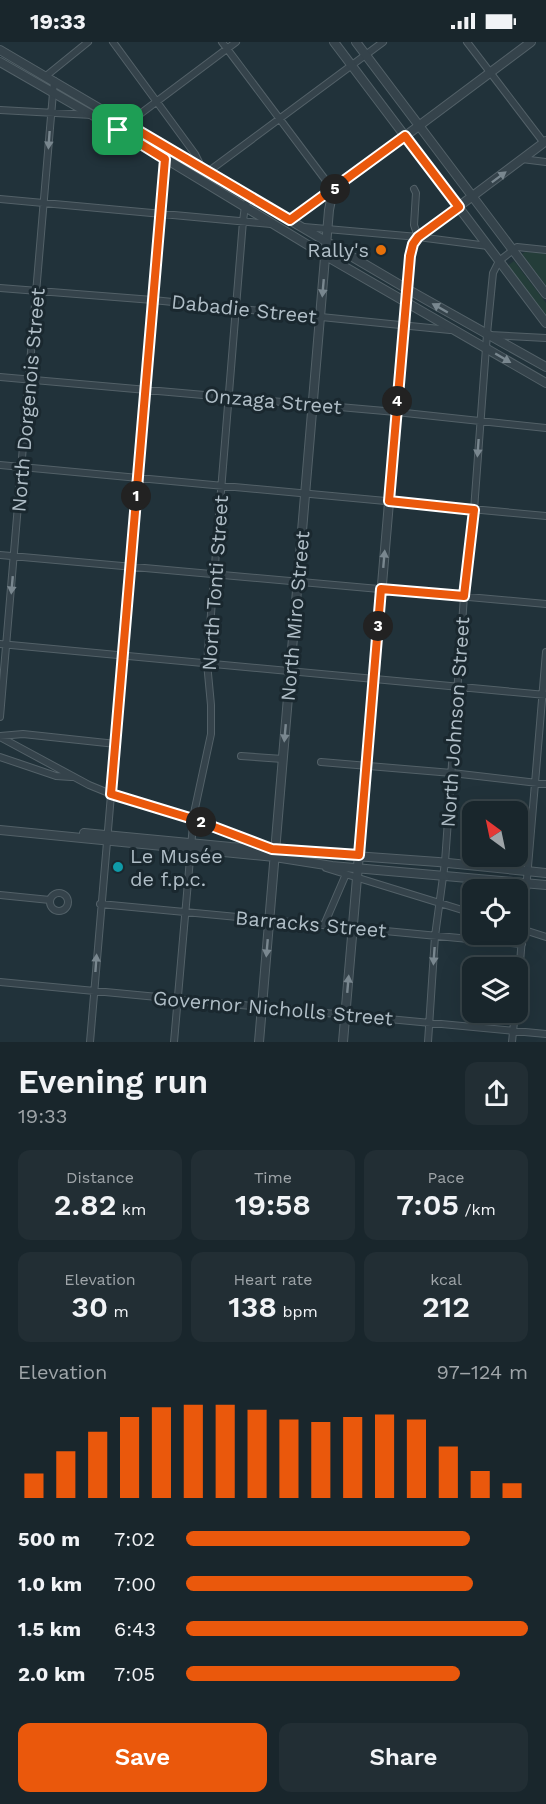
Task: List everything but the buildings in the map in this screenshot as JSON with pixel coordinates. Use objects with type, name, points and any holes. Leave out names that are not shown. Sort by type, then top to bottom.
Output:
[{"type":"street","points":[[46,76],[88,42]]},
{"type":"street","points":[[113,42],[195,154],[201,166]]},
{"type":"street","points":[[222,42],[333,190]]},
{"type":"street","points":[[118,130],[236,42]]},
{"type":"street","points":[[334,42],[546,323]]},
{"type":"street","points":[[356,42],[546,294]]},
{"type":"street","points":[[209,171],[383,42]]},
{"type":"street","points":[[343,1042],[410,256],[413,244],[418,237],[545,142],[467,42]]},
{"type":"street","points":[[290,220],[531,42]]},
{"type":"street","points":[[0,50],[407,289],[546,367]]},
{"type":"street","points":[[0,62],[118,130],[326,256],[546,383]]},
{"type":"street","name":"North Dorgenois Street","points":[[0,717],[4,644],[15,556],[54,81]]},
{"type":"street","points":[[0,110],[92,115]]},
{"type":"street","points":[[90,1042],[165,159],[171,149]]},
{"type":"street","points":[[522,159],[546,162]]},
{"type":"street","points":[[414,189],[416,194],[414,225],[418,237]]},
{"type":"street","name":"North Miro Street","points":[[259,1042],[320,316],[333,190]]},
{"type":"street","name":"North Tonti Street","points":[[174,1042],[193,819],[211,734],[212,705],[207,663],[243,221],[245,206],[251,196]]},
{"type":"street","points":[[0,199],[277,225]]},
{"type":"street","points":[[302,227],[418,237],[488,246]]},
{"type":"street","points":[[499,261],[517,248],[546,250]]},
{"type":"street","name":"North Johnson Street","points":[[428,1042],[435,936],[444,875],[464,596],[474,510],[487,334],[493,273],[499,261]]},
{"type":"street","name":"Dabadie Street","points":[[0,288],[153,300],[453,330]]},
{"type":"street","points":[[487,334],[546,338]]},
{"type":"street","name":"Onzaga Street","points":[[0,377],[313,404],[546,428]]},
{"type":"street","points":[[0,465],[546,516]]},
{"type":"street","points":[[0,555],[546,604]]},
{"type":"street","points":[[4,644],[544,695]]},
{"type":"street","points":[[527,879],[546,652]]},
{"type":"street","points":[[0,736],[23,734],[116,744]]},
{"type":"street","points":[[0,736],[74,777],[111,794],[193,819],[274,851],[462,910]]},
{"type":"street","points":[[241,756],[283,759]]},
{"type":"street","points":[[0,758],[56,776],[74,777]]},
{"type":"street","points":[[321,762],[452,773],[546,784]]},
{"type":"street","points":[[0,825],[107,838]]},
{"type":"street","points":[[0,830],[191,846],[359,855],[546,873]]},
{"type":"street","points":[[314,864],[481,879]]},
{"type":"street","points":[[324,926],[346,874]]},
{"type":"street","points":[[528,884],[546,885]]},
{"type":"street","points":[[0,895],[50,900]]},
{"type":"street","name":"Barracks Street","points":[[100,904],[462,938]]},
{"type":"street","points":[[528,931],[546,937]]},
{"type":"street","name":"Governor Nicholls Street","points":[[0,982],[546,1034]]},
{"type":"street","points":[[512,1042],[514,1023]]},
{"type":"green space","points":[[525,252],[546,253],[546,286],[522,254]]},
{"type":"green space","points":[[514,261],[546,303],[546,319],[507,266]]},
{"type":"place","name":"Rally's","points":[[381,250]]},
{"type":"place","name":"Le Musée de f.p.c.","points":[[118,867]]},
{"type":"route","points":[[127,124],[290,220],[405,136],[459,207],[418,237],[413,244],[410,256],[389,501],[474,510],[464,596],[381,589],[359,855],[272,849],[193,819],[111,794],[165,159],[118,130],[127,124]]}]
